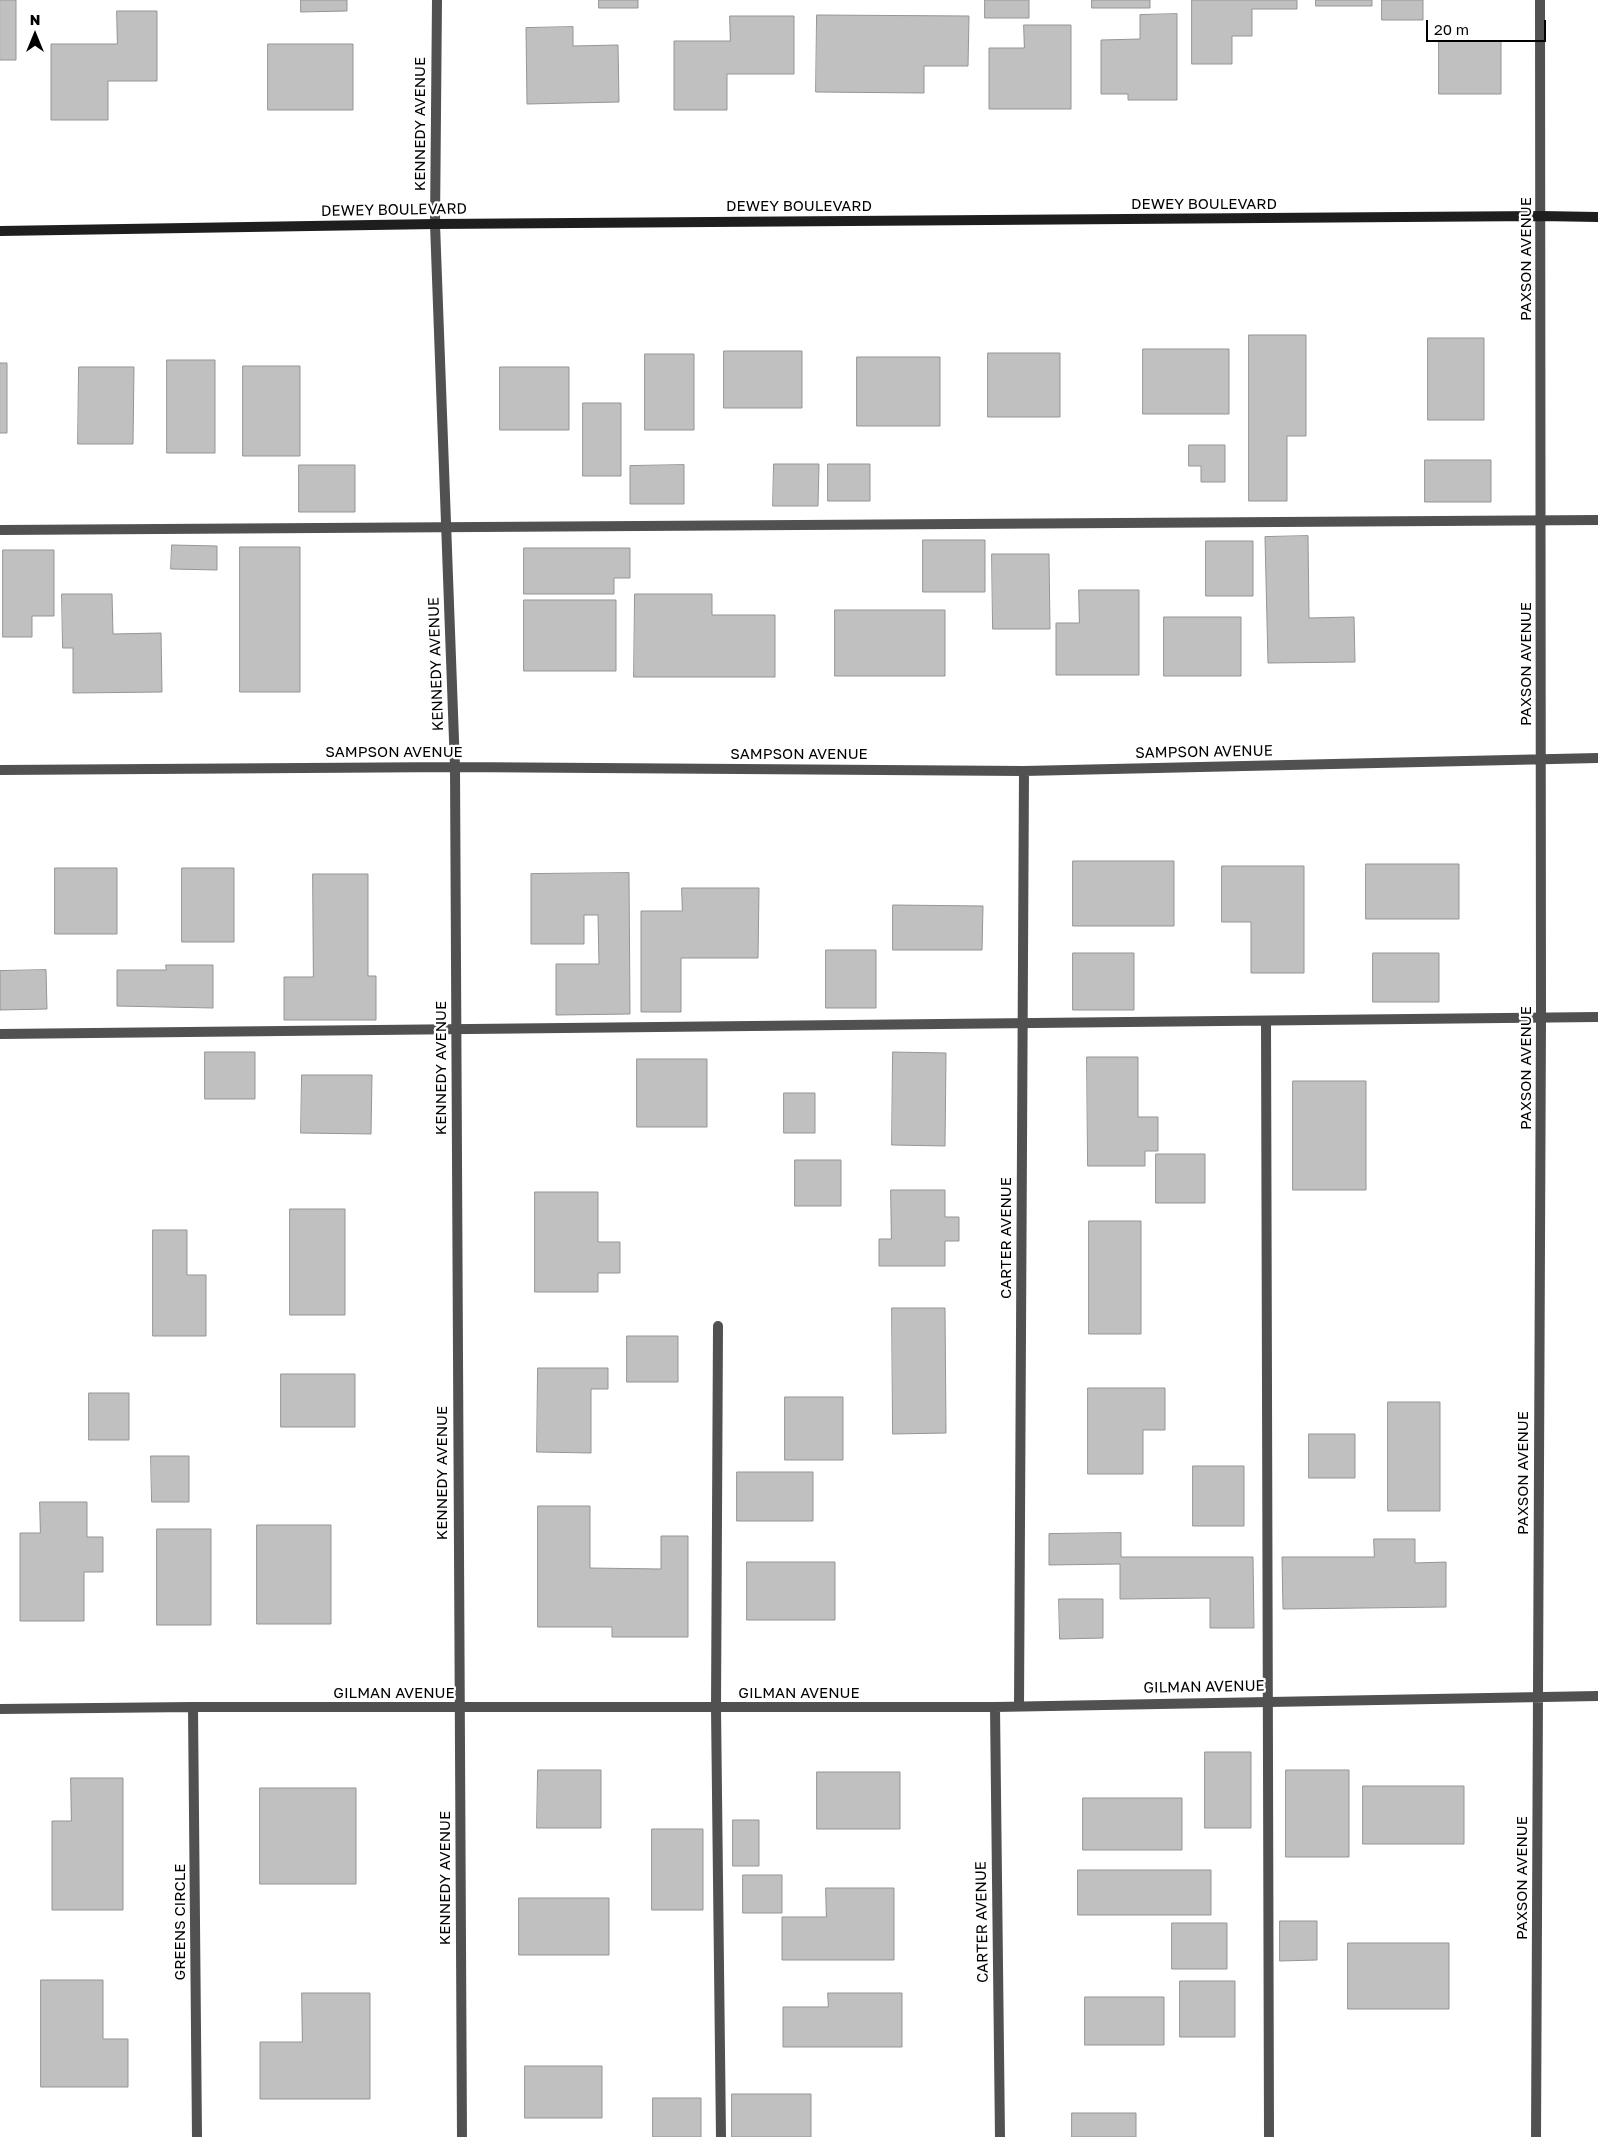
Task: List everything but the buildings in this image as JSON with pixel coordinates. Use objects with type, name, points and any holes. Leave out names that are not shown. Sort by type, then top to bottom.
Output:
[{"type":"street","name":"KENNEDY AVENUE","points":[[436,0],[435,224],[455,767],[458,1708],[462,2137]]},
{"type":"street","name":"PAXSON AVENUE","points":[[1536,2137],[1541,1018],[1540,0]]},
{"type":"street","name":"DEWEY BOULEVARD","points":[[0,231],[435,224],[1541,216],[1598,218]]},
{"type":"street","points":[[0,530],[1598,520]]},
{"type":"street","name":"SAMPSON AVENUE","points":[[0,770],[455,767],[1024,771],[1598,758]]},
{"type":"street","name":"CARTER AVENUE","points":[[1019,1706],[1024,771]]},
{"type":"street","points":[[0,1034],[1598,1017]]},
{"type":"street","points":[[1266,1021],[1269,2137]]},
{"type":"street","points":[[718,1326],[716,1708],[721,2137]]},
{"type":"street","name":"GILMAN AVENUE","points":[[0,1709],[193,1707],[995,1707],[1598,1696]]},
{"type":"street","name":"GREENS CIRCLE","points":[[193,1707],[197,2137]]},
{"type":"street","name":"CARTER AVENUE","points":[[995,1707],[1000,2137]]}]
